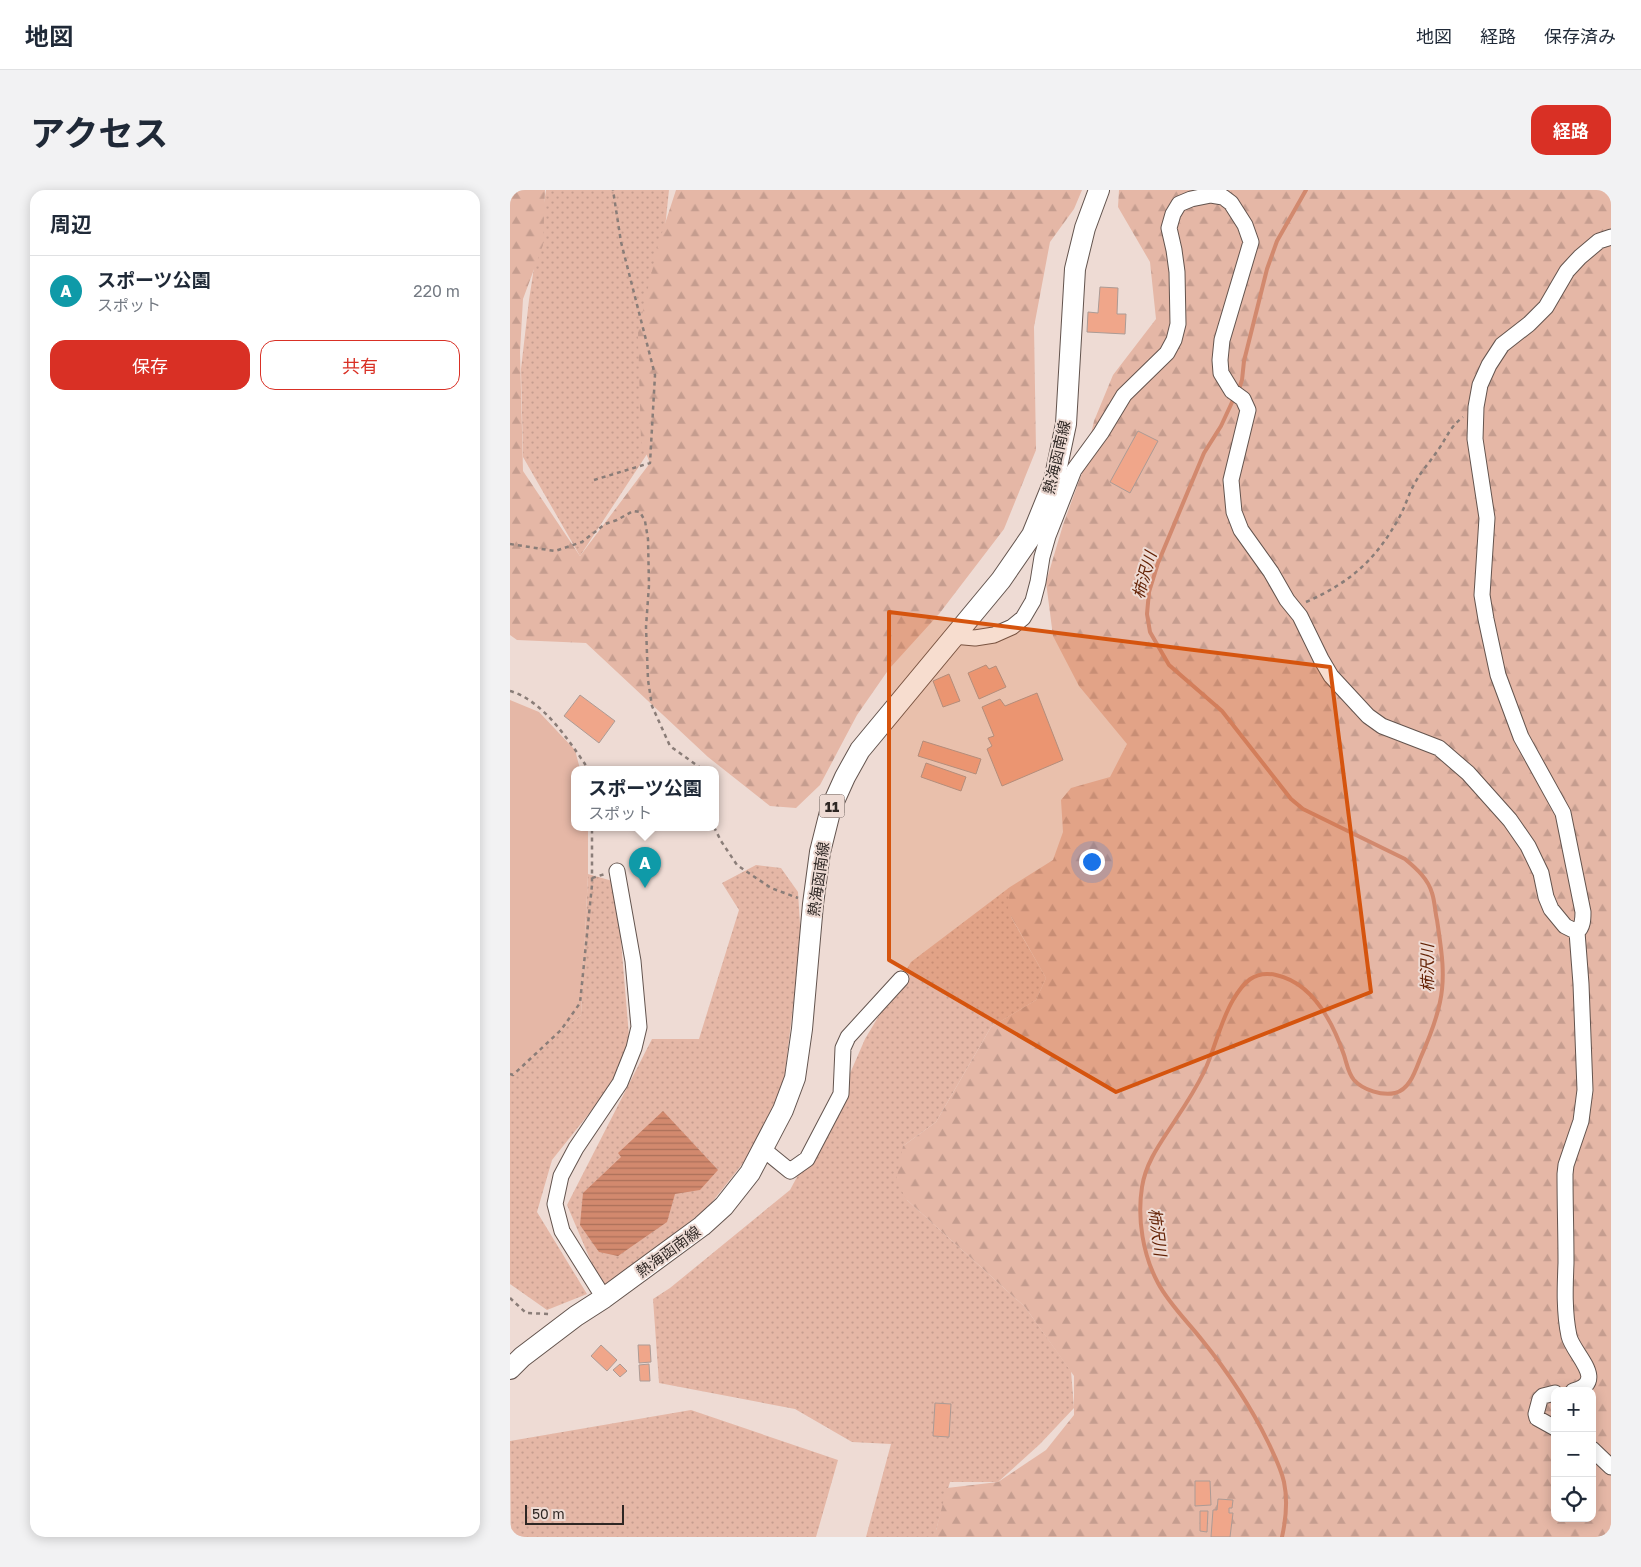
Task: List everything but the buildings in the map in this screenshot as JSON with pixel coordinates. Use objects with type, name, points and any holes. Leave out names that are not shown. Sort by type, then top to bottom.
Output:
[{"type":"main road","name":"熱海函南線","points":[[510,1370],[522,1357],[702,1226],[724,1206],[750,1173],[783,1110],[794,1078],[802,1029],[813,904],[820,852],[831,808],[845,776],[860,750],[1001,580],[1032,535],[1054,481],[1066,424],[1075,269],[1085,228],[1099,190]]},
{"type":"street","points":[[953,636],[975,638],[994,635],[1012,627],[1023,618],[1034,601],[1042,556],[1048,536],[1074,470],[1101,433],[1124,394],[1167,353],[1174,340],[1178,324],[1177,272],[1169,228],[1172,214],[1179,204],[1191,199],[1211,195],[1223,197],[1231,203],[1245,225],[1251,242],[1225,331],[1220,360],[1221,373],[1232,390],[1243,399],[1248,410],[1231,480],[1234,512],[1241,530],[1271,572],[1286,600],[1300,616],[1331,676],[1368,716],[1382,726],[1439,748],[1468,773],[1510,820],[1534,856],[1542,873],[1546,897],[1551,909],[1565,926],[1577,932]]},
{"type":"street","points":[[1583,1387],[1589,1374],[1572,1344],[1566,1318],[1565,1174],[1580,1121],[1586,1079],[1577,932],[1582,924],[1582,912],[1563,813],[1521,737],[1498,676],[1482,594],[1487,518],[1475,439],[1476,407],[1480,385],[1489,365],[1502,345],[1542,311],[1567,271],[1580,256],[1599,242],[1611,237]]},
{"type":"street","points":[[604,1298],[562,1231],[555,1204],[561,1176],[576,1148],[620,1083],[634,1048],[639,1027],[633,961],[616,871]]},
{"type":"street","points":[[763,1149],[790,1171],[807,1159],[842,1094],[843,1048],[848,1037],[901,979]]},
{"type":"street","points":[[1551,1394],[1540,1399],[1536,1414],[1537,1418],[1551,1426]]},
{"type":"street","points":[[1596,1453],[1611,1467]]},
{"type":"path","points":[[594,480],[650,463],[655,375],[621,242],[613,190]]},
{"type":"path","points":[[1293,607],[1330,592],[1362,569],[1379,550],[1401,515],[1415,482],[1439,449],[1452,425],[1476,407]]},
{"type":"path","points":[[510,544],[555,551],[582,542],[605,524],[633,511],[640,512],[645,521],[648,539],[649,585],[646,627],[648,680],[652,706],[670,746],[698,766]]},
{"type":"path","points":[[510,691],[523,694],[557,725],[585,766]]},
{"type":"path","points":[[510,1074],[513,1075],[561,1030],[580,1003],[592,885],[592,831]]},
{"type":"path","points":[[716,831],[737,864],[771,888],[813,904]]},
{"type":"path","points":[[510,1298],[526,1313],[576,1316]]},
{"type":"highlighted area","points":[[889,612],[1330,667],[1371,992],[1116,1092],[889,960]]},
{"type":"green space","points":[[510,190],[545,190],[543,245],[523,299],[520,352],[523,471],[580,556],[650,463],[641,441],[638,332],[658,245],[676,190],[1082,190],[1074,209],[1050,242],[1034,327],[1036,450],[1004,529],[939,614],[889,669],[857,715],[820,785],[796,808],[770,806],[708,757],[586,643],[517,640],[510,635]]},
{"type":"green space","points":[[546,190],[669,190],[651,361],[651,448],[580,556],[523,457],[521,369],[529,300]]},
{"type":"green space","points":[[1119,190],[1611,190],[1611,1537],[936,1537],[936,1530],[947,1488],[998,1482],[1046,1450],[1074,1415],[1074,1376],[1025,1307],[907,1200],[896,1181],[903,1146],[936,1122],[991,1027],[1036,1000],[1046,978],[1008,911],[1010,887],[1053,860],[1063,832],[1061,800],[1071,788],[1110,777],[1127,744],[1079,686],[1053,636],[1046,582],[1063,525],[1083,470],[1094,421],[1113,375],[1156,319],[1150,262],[1118,207]]},
{"type":"green space","points":[[510,700],[539,712],[575,750],[579,766],[571,766],[571,831],[588,831],[588,874],[581,1015],[561,1030],[513,1075],[510,1074]]},
{"type":"green space","points":[[756,865],[781,868],[798,892],[801,941],[783,1089],[747,1158],[709,1206],[604,1292],[567,1205],[652,1039],[699,1039],[739,910],[722,883]]},
{"type":"green space","points":[[588,874],[616,882],[629,1036],[619,1076],[552,1160],[537,1212],[587,1294],[547,1310],[510,1284],[510,1074],[513,1075],[561,1030],[581,1015]]},
{"type":"green space","points":[[1010,887],[1011,917],[1046,978],[1036,1000],[991,1027],[936,1122],[903,1146],[907,1200],[1025,1307],[1071,1371],[1074,1408],[1040,1444],[998,1482],[950,1482],[936,1530],[936,1537],[866,1537],[891,1444],[852,1442],[795,1409],[659,1383],[653,1299],[670,1288],[790,1190],[838,1101],[865,1039],[911,962]]},
{"type":"green space","points":[[691,1410],[838,1460],[816,1537],[511,1537],[510,1441]]},
{"type":"shaded area","points":[[663,1111],[718,1170],[700,1190],[675,1194],[667,1222],[618,1256],[599,1252],[580,1225],[583,1193],[621,1157],[618,1153]]},
{"type":"waterway","name":"柿沢川","points":[[1238,392],[1267,269],[1277,241],[1306,190]]},
{"type":"waterway","name":"柿沢川","points":[[1234,398],[1221,426],[1204,453],[1158,563],[1149,592],[1147,614],[1150,632],[1169,665],[1222,711],[1291,799],[1303,809],[1405,859],[1422,874],[1428,883],[1434,900],[1443,971],[1442,992],[1436,1017],[1416,1069],[1411,1080],[1404,1088],[1390,1094],[1368,1089],[1354,1080],[1334,1030],[1320,1006],[1301,986],[1289,979],[1276,975],[1261,974],[1250,979],[1241,988],[1228,1008],[1204,1072],[1155,1151],[1144,1178],[1140,1212],[1142,1236],[1148,1261],[1158,1283],[1168,1298],[1230,1377],[1254,1415],[1268,1442],[1284,1482],[1286,1510],[1282,1537]]},
{"type":"place","name":"スポーツ公園","points":[[645,888]]}]
